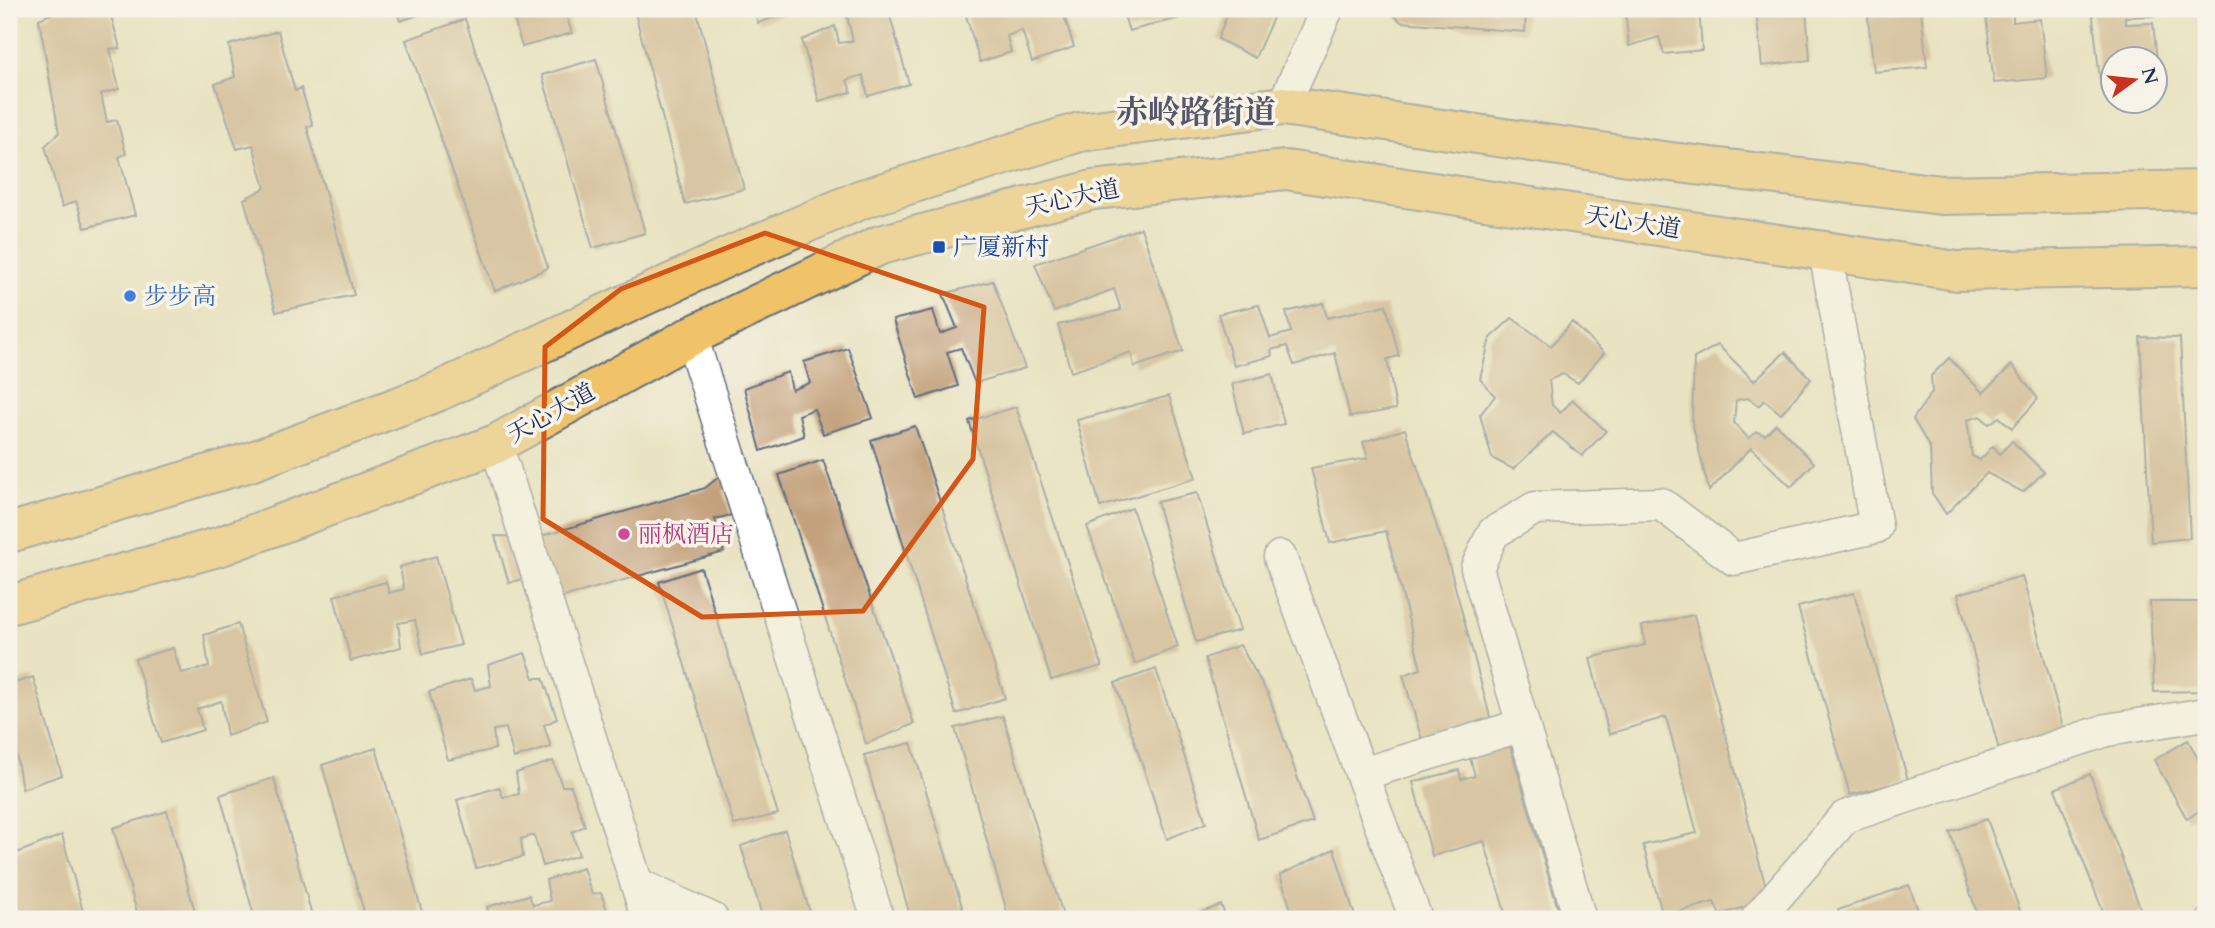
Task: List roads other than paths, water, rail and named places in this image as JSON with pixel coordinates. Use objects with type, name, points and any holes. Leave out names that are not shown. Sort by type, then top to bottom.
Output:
[{"type":"main road","points":[[9,533],[250,461],[437,392],[732,255],[862,199],[1080,132],[1283,106],[1663,161],[1941,195],[2206,190]]},
{"type":"main road","name":"天心大道","points":[[9,605],[221,546],[496,444],[691,335],[880,244],[1093,190],[1286,170],[1957,271],[2206,266]]},
{"type":"street","points":[[1283,106],[1327,9]]},
{"type":"street","points":[[1580,919],[1477,568],[1493,533],[1535,508],[1661,503],[1734,559],[1876,527],[1825,251]]},
{"type":"street","points":[[691,335],[877,919]]},
{"type":"street","points":[[496,444],[648,919]]},
{"type":"street","points":[[1280,557],[1416,919]]},
{"type":"street","points":[[1758,919],[1845,817],[2108,730],[2206,714]]},
{"type":"street","points":[[1362,774],[1523,725]]},
{"type":"street","points":[[637,884],[712,919]]},
{"type":"place","name":"广厦新村","points":[[939,247]]},
{"type":"place","name":"步步高","points":[[130,296]]},
{"type":"place","name":"丽枫酒店","points":[[624,534]]},
{"type":"district","name":"赤岭路街道","points":[[1196,112]]}]
